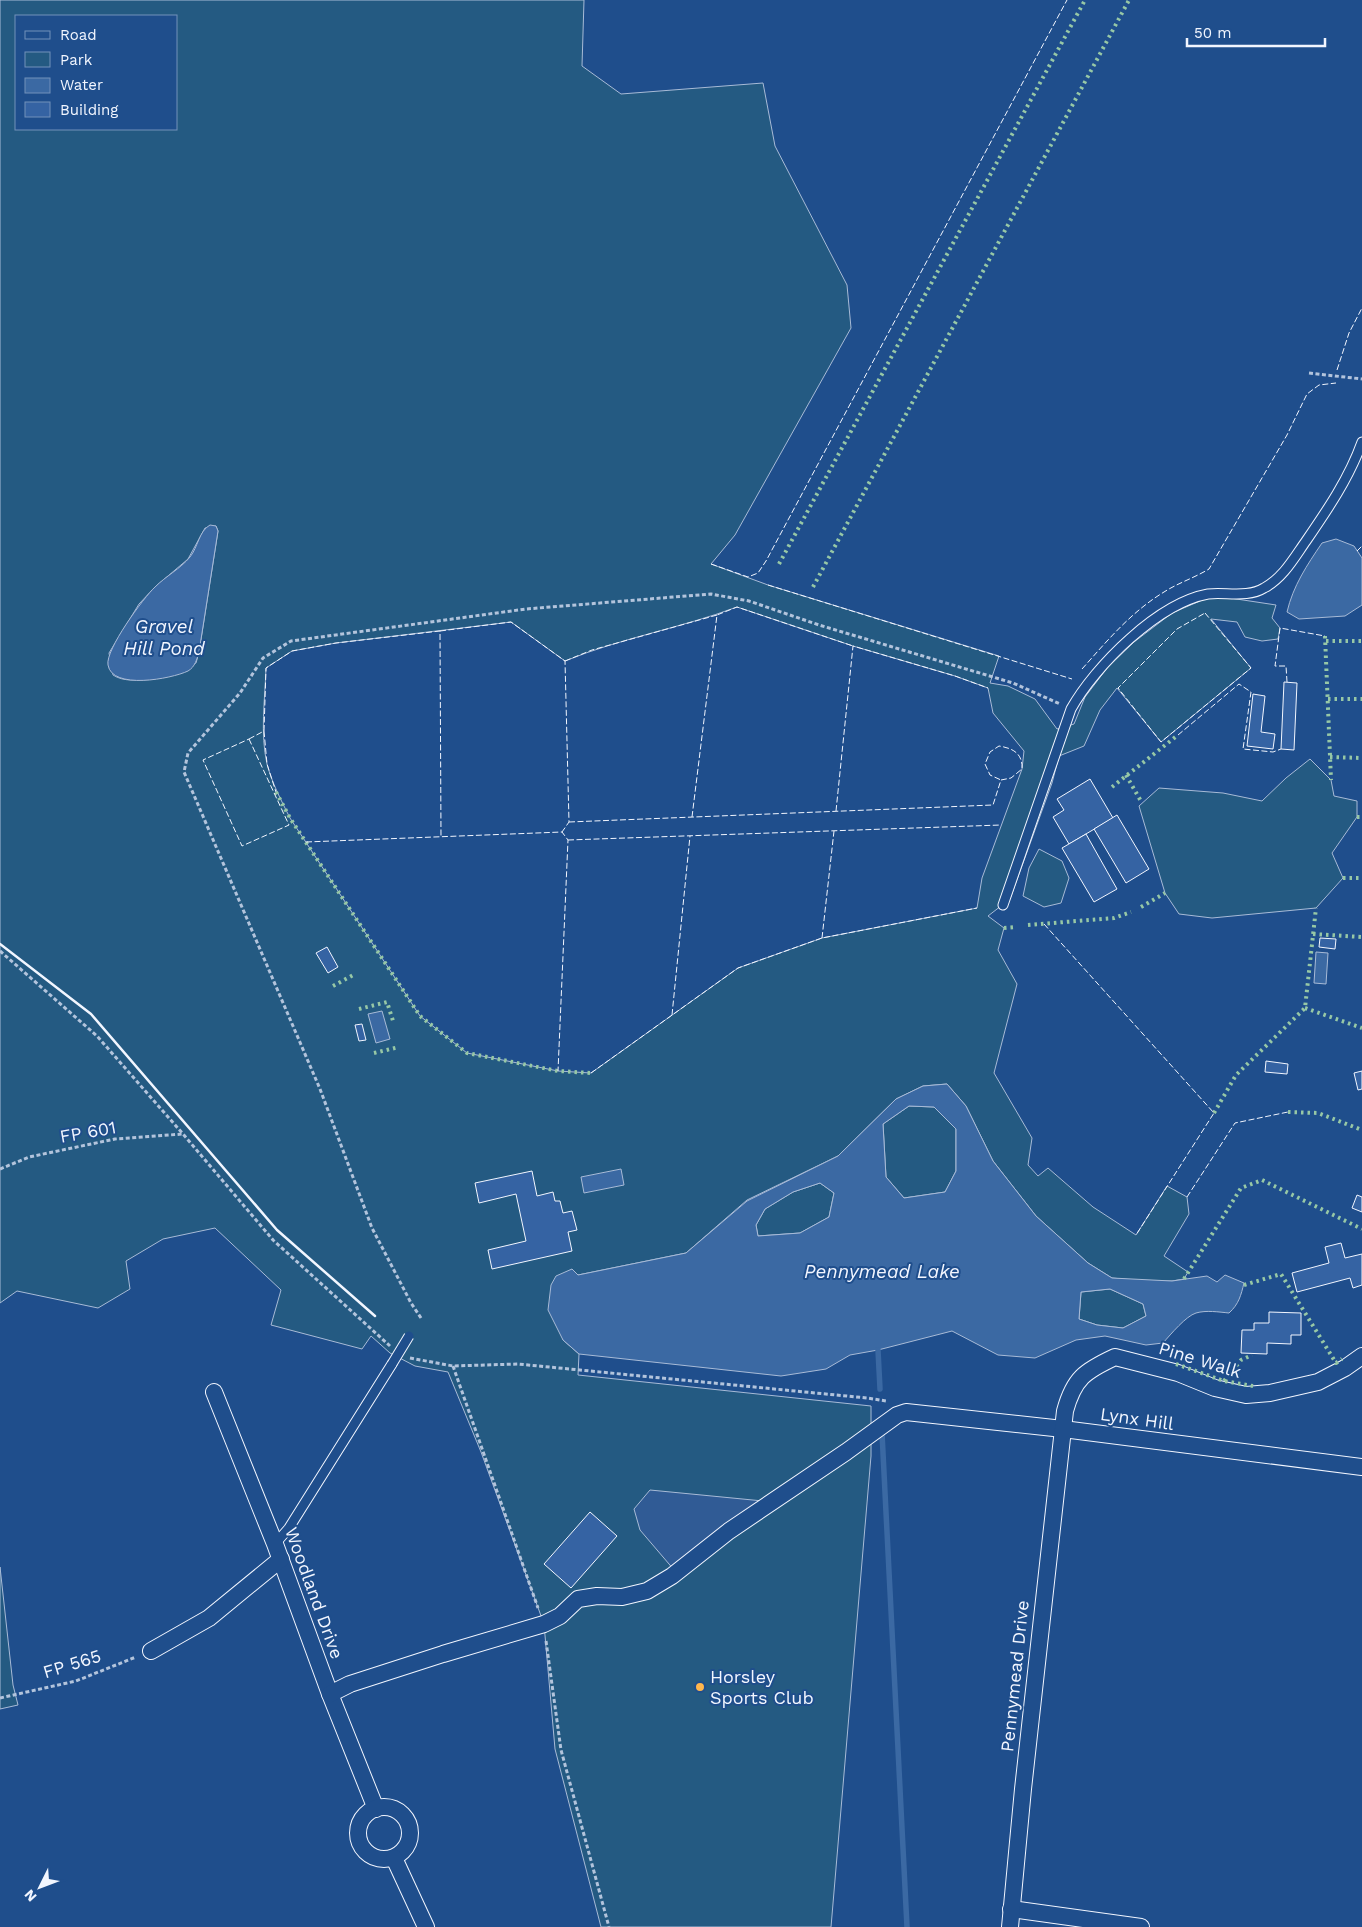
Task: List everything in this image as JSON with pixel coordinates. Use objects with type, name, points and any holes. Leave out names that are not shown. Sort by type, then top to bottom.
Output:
[{"type":"street","name":"Pine Walk","points":[[1063,1429],[1070,1392],[1075,1384],[1095,1366],[1115,1357],[1178,1373],[1214,1388],[1246,1395],[1270,1393],[1318,1382],[1345,1368],[1362,1356]]},
{"type":"street","name":"Woodland Drive","points":[[214,1392],[281,1559],[330,1694],[376,1808]]},
{"type":"street","name":"Lynx Hill","points":[[906,1412],[1063,1429],[1362,1467]]},
{"type":"street","points":[[330,1694],[350,1684],[544,1624],[560,1616],[578,1599],[597,1596],[622,1597],[647,1591],[664,1581],[729,1531],[897,1415],[906,1412]]},
{"type":"street","name":"Pennymead Drive","points":[[1010,1927],[1010,1909],[1063,1429]]},
{"type":"street","points":[[151,1651],[209,1618],[281,1559]]},
{"type":"street","points":[[376,1808],[390,1808],[401,1814],[409,1825],[410,1838],[404,1850],[394,1858],[380,1859],[367,1854],[359,1842],[358,1828],[364,1816],[376,1808]]},
{"type":"street","points":[[394,1858],[426,1927]]},
{"type":"street","points":[[1010,1909],[1141,1927]]},
{"type":"lane","points":[[1003,905],[1072,709],[1081,691],[1116,651],[1142,628],[1169,609],[1187,600],[1208,594],[1249,593],[1262,590],[1276,581],[1293,560],[1343,485],[1362,442]]},
{"type":"lane","points":[[275,1544],[289,1528],[410,1336]]},
{"type":"path","points":[[1310,373],[1362,379]]},
{"type":"path","points":[[421,1318],[411,1303],[372,1228],[320,1089],[184,772],[188,753],[240,693],[263,658],[290,641],[526,610],[711,594],[749,601],[819,625],[1013,683],[1072,709]]},
{"type":"path","points":[[0,951],[97,1036],[273,1240],[392,1349]]},
{"type":"path","name":"FP 601","points":[[0,1169],[29,1157],[115,1139],[183,1134]]},
{"type":"path","points":[[405,1356],[412,1359],[453,1366],[518,1364],[858,1397],[892,1403],[906,1412]]},
{"type":"path","points":[[453,1366],[544,1624],[561,1750],[609,1927]]},
{"type":"path","name":"FP 565","points":[[0,1698],[76,1681],[151,1651]]},
{"type":"green space","points":[[0,0],[584,0],[582,66],[621,94],[763,83],[775,146],[847,285],[851,328],[735,535],[711,564],[768,585],[999,656],[990,683],[1008,686],[1035,699],[1057,729],[1074,724],[1085,697],[1107,668],[1134,642],[1172,613],[1207,598],[1230,598],[1276,605],[1272,618],[1280,628],[1278,639],[1262,641],[1245,637],[1237,622],[1211,619],[1251,668],[1161,742],[1117,688],[1100,710],[1084,746],[1059,756],[1052,783],[1010,899],[988,916],[1004,928],[998,950],[1017,984],[994,1073],[1032,1138],[1028,1165],[1038,1176],[1048,1168],[1093,1207],[1136,1235],[1167,1186],[1187,1197],[1189,1214],[1164,1256],[1188,1272],[1184,1279],[1144,1281],[1112,1278],[1088,1263],[1036,1216],[993,1161],[966,1106],[947,1084],[923,1086],[896,1099],[838,1156],[747,1200],[686,1253],[578,1275],[572,1269],[563,1340],[579,1354],[578,1375],[871,1406],[871,1456],[831,1927],[601,1927],[555,1749],[544,1624],[481,1452],[448,1372],[415,1366],[390,1353],[371,1336],[362,1349],[271,1325],[281,1290],[215,1228],[163,1239],[126,1261],[130,1289],[98,1308],[17,1291],[0,1303]],"holes":[[[216,526],[218,531],[196,663],[165,674],[142,679],[122,679],[113,675],[109,653],[139,604],[155,587],[188,559],[205,528]],[[737,607],[988,688],[993,713],[1024,751],[1022,769],[982,878],[977,908],[822,938],[738,968],[591,1073],[558,1071],[467,1053],[420,1016],[290,818],[271,778],[265,753],[266,668],[292,651],[336,643],[511,622],[565,661]]]},
{"type":"green space","points":[[1310,759],[1331,780],[1334,796],[1357,801],[1357,817],[1332,853],[1343,878],[1316,908],[1212,918],[1179,914],[1165,893],[1139,806],[1159,788],[1223,793],[1262,801],[1286,778]]},
{"type":"green space","points":[[1039,849],[1062,861],[1069,878],[1061,903],[1044,907],[1023,896],[1029,868]]},
{"type":"green space","points":[[909,1106],[934,1107],[956,1129],[956,1171],[945,1192],[904,1198],[886,1177],[883,1124]]},
{"type":"green space","points":[[820,1183],[834,1193],[829,1217],[800,1233],[758,1236],[756,1225],[765,1209],[793,1192]]},
{"type":"green space","points":[[1110,1289],[1143,1304],[1146,1316],[1123,1328],[1097,1325],[1079,1319],[1081,1292]]},
{"type":"green space","points":[[0,1567],[13,1685],[18,1705],[0,1709]]},
{"type":"shaded area","points":[[650,1490],[763,1501],[675,1571],[640,1530],[634,1509]]},
{"type":"water","name":"Gravel Hill Pond","points":[[210,525],[216,526],[218,531],[199,652],[194,665],[188,671],[169,677],[143,680],[120,678],[112,673],[108,665],[113,648],[126,624],[155,587],[190,557],[203,531]]},
{"type":"water","points":[[1336,539],[1354,546],[1362,558],[1362,605],[1345,616],[1299,619],[1287,612],[1297,585],[1322,543]]},
{"type":"water","points":[[1316,952],[1328,953],[1326,984],[1314,983]]},
{"type":"water","points":[[382,1011],[390,1039],[376,1043],[368,1014]]},
{"type":"water","name":"Pennymead Lake","points":[[947,1084],[966,1106],[993,1161],[1036,1216],[1088,1263],[1112,1278],[1172,1281],[1207,1276],[1217,1282],[1225,1275],[1244,1283],[1241,1295],[1235,1306],[1229,1313],[1204,1312],[1192,1315],[1163,1343],[1146,1345],[1105,1336],[1076,1340],[1035,1358],[998,1355],[952,1331],[878,1350],[850,1355],[826,1369],[781,1376],[579,1354],[563,1340],[548,1310],[551,1285],[556,1276],[572,1269],[578,1275],[686,1253],[747,1201],[838,1156],[896,1099],[923,1086]],"holes":[[[909,1106],[934,1107],[956,1129],[956,1171],[945,1192],[904,1198],[886,1177],[883,1124]],[[820,1183],[834,1193],[829,1217],[800,1233],[758,1236],[756,1225],[765,1209],[793,1192]],[[1110,1289],[1143,1304],[1146,1316],[1123,1328],[1097,1325],[1079,1319],[1081,1292]]]},
{"type":"water","points":[[621,1169],[624,1185],[584,1193],[581,1177]]},
{"type":"building","points":[[1284,682],[1297,683],[1294,750],[1281,749]]},
{"type":"building","points":[[1253,694],[1265,696],[1261,732],[1275,734],[1273,749],[1247,746]]},
{"type":"building","points":[[1090,779],[1113,818],[1069,844],[1053,817],[1064,810],[1057,799]]},
{"type":"building","points":[[1117,815],[1149,869],[1126,883],[1094,829]]},
{"type":"building","points":[[1086,834],[1117,889],[1094,902],[1062,848]]},
{"type":"building","points":[[1320,938],[1336,939],[1335,949],[1319,947]]},
{"type":"building","points":[[327,947],[338,967],[328,973],[316,953]]},
{"type":"building","points":[[362,1024],[366,1040],[359,1041],[355,1025]]},
{"type":"building","points":[[1266,1061],[1288,1064],[1287,1074],[1265,1072]]},
{"type":"building","points":[[1362,1071],[1362,1089],[1358,1090],[1354,1073]]},
{"type":"building","points":[[532,1171],[537,1196],[553,1192],[555,1201],[560,1201],[563,1213],[572,1211],[577,1230],[568,1232],[572,1251],[492,1269],[488,1250],[526,1241],[516,1194],[479,1203],[475,1183]]},
{"type":"building","points":[[1357,1195],[1362,1197],[1362,1212],[1352,1208]]},
{"type":"building","points":[[1341,1243],[1345,1258],[1362,1254],[1362,1285],[1353,1288],[1350,1278],[1297,1292],[1292,1273],[1329,1263],[1325,1247]]},
{"type":"building","points":[[1269,1312],[1301,1313],[1301,1335],[1291,1335],[1291,1344],[1267,1343],[1267,1354],[1241,1353],[1242,1330],[1254,1330],[1254,1323],[1269,1323]]},
{"type":"building","points":[[590,1512],[617,1536],[571,1588],[544,1564]]},
{"type":"waterway","points":[[878,1350],[880,1389]]},
{"type":"waterway","points":[[882,1433],[907,1927]]},
{"type":"hedge","points":[[779,564],[1085,0]]},
{"type":"hedge","points":[[813,587],[1129,0]]},
{"type":"hedge","points":[[1325,636],[1331,780]]},
{"type":"hedge","points":[[1326,641],[1362,641]]},
{"type":"hedge","points":[[1328,699],[1362,699]]},
{"type":"hedge","points":[[1112,787],[1178,735]]},
{"type":"hedge","points":[[1330,757],[1362,758]]},
{"type":"hedge","points":[[1126,775],[1142,803]]},
{"type":"hedge","points":[[276,792],[290,818],[420,1016],[467,1053],[558,1071],[591,1073]]},
{"type":"hedge","points":[[1357,817],[1362,817]]},
{"type":"hedge","points":[[1343,878],[1362,878]]},
{"type":"hedge","points":[[1141,907],[1165,893]]},
{"type":"hedge","points":[[1214,1113],[1236,1075],[1305,1008],[1316,908]]},
{"type":"hedge","points":[[1028,925],[1114,918],[1131,912]]},
{"type":"hedge","points":[[1004,928],[1016,927]]},
{"type":"hedge","points":[[1313,934],[1362,937]]},
{"type":"hedge","points":[[333,986],[355,974]]},
{"type":"hedge","points":[[359,1009],[387,1002],[394,1024]]},
{"type":"hedge","points":[[1305,1008],[1362,1028]]},
{"type":"hedge","points":[[374,1053],[399,1047]]},
{"type":"hedge","points":[[1288,1112],[1318,1113],[1362,1130]]},
{"type":"hedge","points":[[1184,1279],[1241,1188],[1262,1180],[1362,1229]]},
{"type":"hedge","points":[[1244,1285],[1281,1274],[1336,1363],[1342,1359]]},
{"type":"hedge","points":[[1224,1381],[1241,1360],[1252,1355]]},
{"type":"hedge","points":[[1176,1364],[1224,1381],[1253,1386]]},
{"type":"fence","points":[[711,564],[748,577],[758,573],[766,561],[1067,0]]},
{"type":"fence","points":[[1337,370],[1349,333],[1362,308]]},
{"type":"fence","points":[[1082,669],[1120,628],[1152,600],[1169,589],[1209,569],[1287,435],[1307,394],[1319,385],[1336,383]]},
{"type":"fence","points":[[1357,551],[1362,546]]},
{"type":"fence","points":[[768,585],[1072,679]]},
{"type":"fence","points":[[692,817],[717,615],[737,607],[853,646]]},
{"type":"fence","points":[[1205,613],[1251,668],[1161,742],[1118,688],[1177,629],[1205,613]]},
{"type":"fence","points":[[565,661],[592,650],[717,615]]},
{"type":"fence","points":[[440,631],[511,622],[565,661],[569,822],[562,832]]},
{"type":"fence","points":[[1287,682],[1286,666],[1275,666],[1280,628],[1325,636]]},
{"type":"fence","points":[[264,731],[266,668],[292,651],[336,643],[440,631],[441,837]]},
{"type":"fence","points":[[836,811],[853,646],[955,676],[988,688]]},
{"type":"fence","points":[[1178,735],[1239,684],[1251,692],[1243,749],[1273,752],[1281,749]]},
{"type":"fence","points":[[249,739],[264,731],[267,764],[276,792]]},
{"type":"fence","points":[[249,739],[289,825],[242,846],[203,760],[249,739]]},
{"type":"fence","points":[[569,822],[993,805],[1001,780],[1011,778],[1022,769],[1019,755],[1008,748],[999,746],[990,752],[985,764],[990,775],[1001,780]]},
{"type":"fence","points":[[568,840],[1001,825]]},
{"type":"fence","points":[[822,938],[834,831]]},
{"type":"fence","points":[[306,842],[562,832],[568,840],[558,1071]]},
{"type":"fence","points":[[672,1015],[690,836]]},
{"type":"fence","points":[[591,1073],[738,968],[822,938],[977,908]]},
{"type":"fence","points":[[1044,924],[1214,1113],[1136,1235]]},
{"type":"fence","points":[[1187,1197],[1235,1123],[1288,1112]]},
{"type":"wall","points":[[0,944],[91,1014],[277,1230],[375,1316]]},
{"type":"place","name":"Horsley Sports Club","points":[[700,1687]]}]
